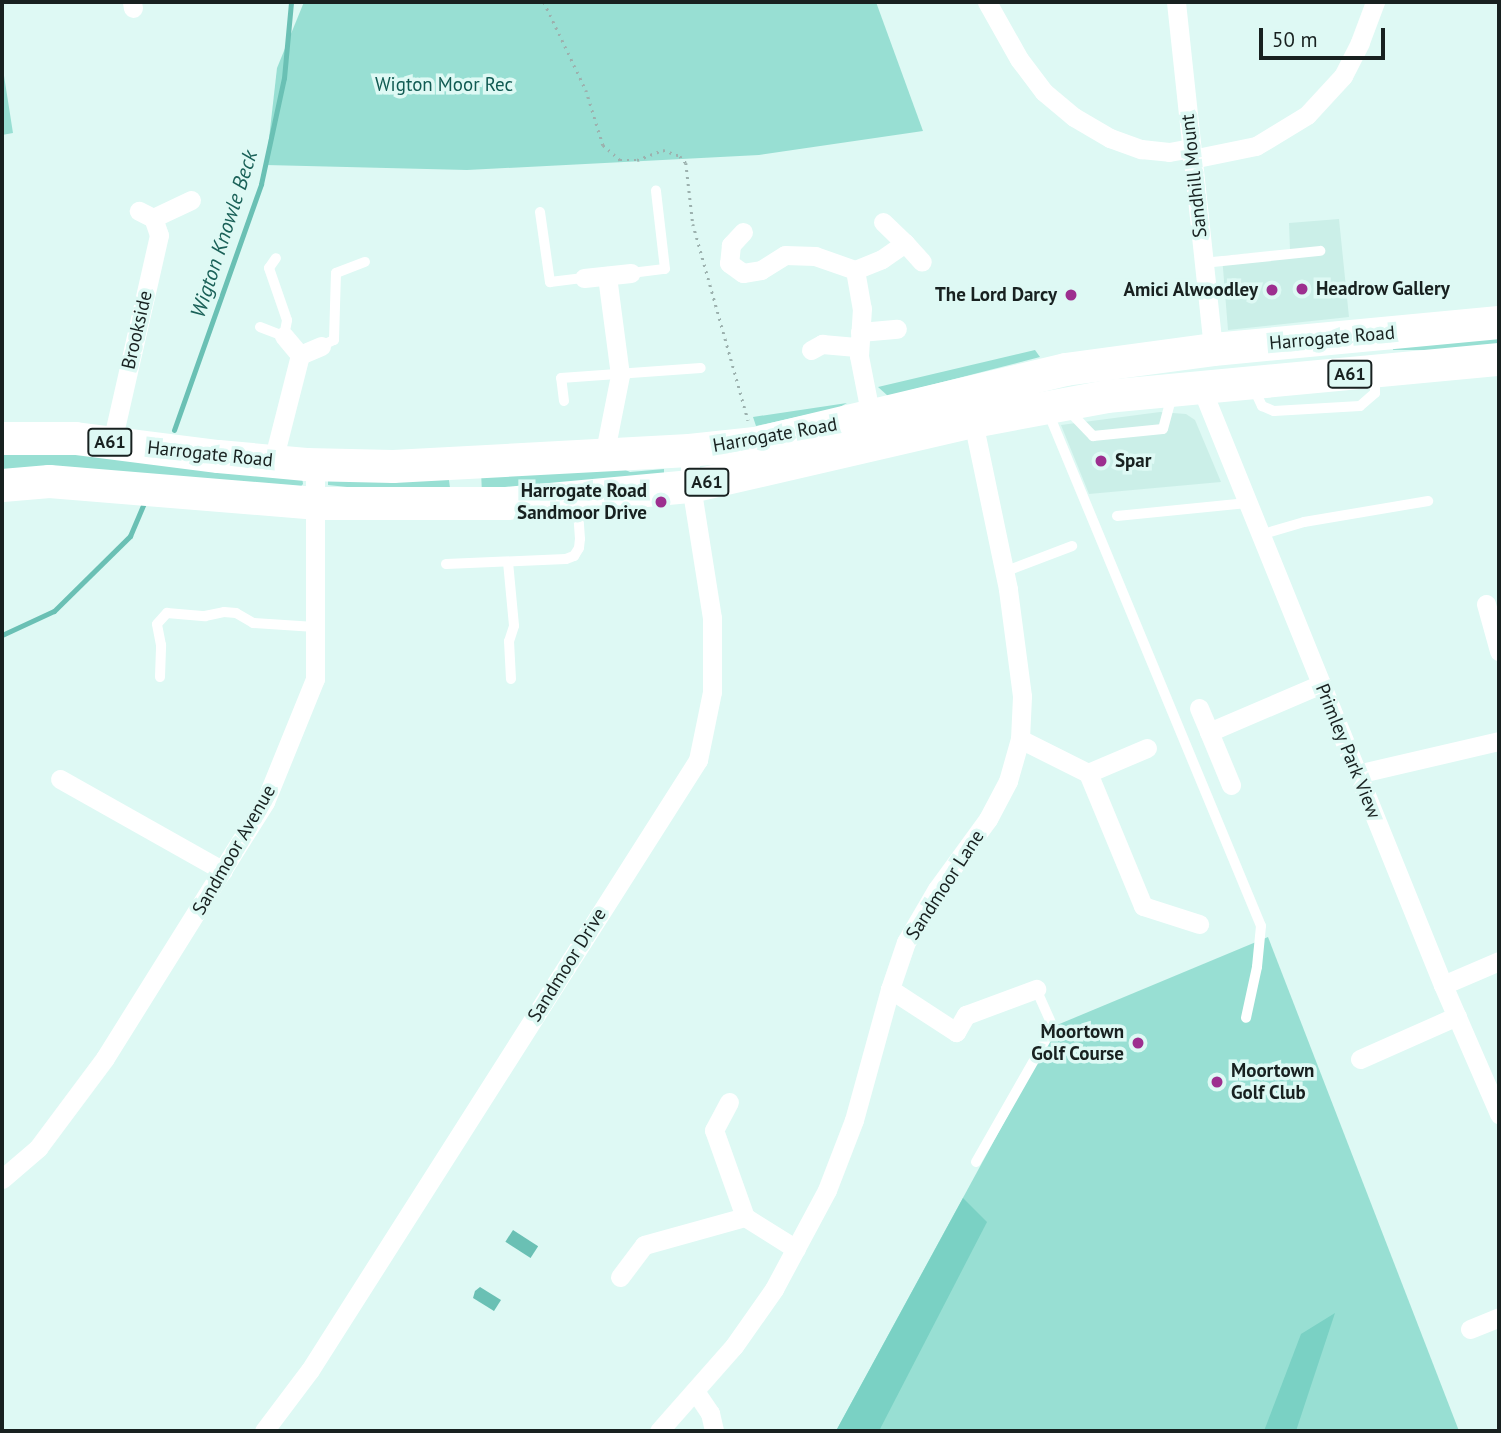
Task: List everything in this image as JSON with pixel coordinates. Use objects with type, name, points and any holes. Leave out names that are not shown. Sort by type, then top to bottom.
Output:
[{"type":"highway","name":"Harrogate Road","points":[[2,438],[75,438],[273,461],[393,466],[689,450],[755,443],[1065,369],[1213,349],[1499,322]]},
{"type":"highway","points":[[1281,343],[1301,356],[1359,352],[1372,357],[1375,371]]},
{"type":"highway","name":"Harrogate Road","points":[[2,485],[49,481],[315,503],[506,503],[691,486],[1054,405],[1188,388],[1499,359]]},
{"type":"highway","points":[[1065,369],[1073,382],[1088,384],[1171,377],[1188,388]]},
{"type":"street","points":[[987,2],[1018,59],[1044,92],[1074,117],[1110,138],[1140,149],[1192,154],[1256,146],[1307,115],[1343,76],[1376,2]]},
{"type":"street","name":"Sandhill Mount","points":[[1176,2],[1213,349]]},
{"type":"street","name":"Brookside","points":[[112,442],[159,235],[146,214],[191,200]]},
{"type":"street","points":[[883,222],[922,262]]},
{"type":"street","points":[[743,232],[731,245],[729,263],[743,273],[761,270],[785,256],[809,252],[844,264],[883,259],[905,243]]},
{"type":"street","points":[[844,264],[862,308],[859,356],[871,417]]},
{"type":"street","points":[[584,278],[631,273]]},
{"type":"street","points":[[604,456],[620,375],[607,276]]},
{"type":"street","points":[[811,350],[822,344],[860,339],[897,329]]},
{"type":"street","points":[[284,337],[300,355]]},
{"type":"street","points":[[300,355],[321,346]]},
{"type":"street","points":[[273,461],[300,355]]},
{"type":"street","name":"Primley Park View","points":[[1188,388],[1247,503],[1443,985],[1499,1114]]},
{"type":"street","name":"Sandmoor Lane","points":[[659,1431],[734,1346],[774,1289],[827,1191],[854,1119],[890,989],[906,943],[937,889],[988,819],[1003,790],[1020,738],[1022,696],[1004,572],[973,421]]},
{"type":"street","name":"Sandmoor Drive","points":[[264,1431],[310,1370],[698,760],[712,692],[712,618],[691,486],[689,450]]},
{"type":"street","name":"Sandmoor Avenue","points":[[2,1179],[38,1148],[106,1058],[265,802],[315,679],[315,464]]},
{"type":"street","points":[[1486,604],[1499,651]]},
{"type":"street","points":[[1209,732],[1321,684]]},
{"type":"street","points":[[1199,708],[1231,785]]},
{"type":"street","points":[[1020,738],[1088,773],[1143,906],[1199,924]]},
{"type":"street","points":[[1357,774],[1499,741]]},
{"type":"street","points":[[1088,773],[1147,748]]},
{"type":"street","points":[[60,779],[223,871]]},
{"type":"street","points":[[1443,985],[1499,961]]},
{"type":"street","points":[[890,989],[956,1031],[966,1015],[1036,989]]},
{"type":"street","points":[[1360,1059],[1457,1016]]},
{"type":"street","points":[[729,1102],[713,1130],[744,1217],[796,1249]]},
{"type":"street","points":[[620,1277],[644,1245],[744,1217]]},
{"type":"street","points":[[1470,1329],[1499,1317]]},
{"type":"street","points":[[695,1391],[709,1413],[715,1431]]},
{"type":"lane","points":[[631,273],[665,269],[656,191]]},
{"type":"lane","points":[[540,212],[550,282],[584,278]]},
{"type":"lane","points":[[1203,263],[1320,251]]},
{"type":"lane","points":[[260,327],[284,337],[287,320],[269,268],[276,258]]},
{"type":"lane","points":[[321,346],[334,340],[336,273],[365,262]]},
{"type":"lane","points":[[564,401],[561,379],[701,368]]},
{"type":"lane","points":[[1054,405],[1261,926],[1257,967],[1246,1018]]},
{"type":"lane","points":[[446,564],[566,559],[573,556],[579,548],[580,539],[576,496]]},
{"type":"lane","points":[[1260,535],[1304,522],[1428,501]]},
{"type":"lane","points":[[1117,516],[1247,503]]},
{"type":"lane","points":[[1004,572],[1072,546]]},
{"type":"lane","points":[[508,562],[514,626],[509,641],[511,679]]},
{"type":"lane","points":[[160,677],[161,645],[157,624],[167,612],[205,616],[224,612],[236,613],[253,623],[315,627]]},
{"type":"lane","points":[[976,1162],[1053,1027],[1036,989]]},
{"type":"path","points":[[544,2],[586,90],[603,145],[620,160],[637,160],[663,150],[680,156],[686,163],[693,224],[755,443]]},
{"type":"shaded area","points":[[1339,219],[1349,317],[1228,330],[1222,256],[1290,250],[1289,223]]},
{"type":"shaded area","points":[[1160,412],[1186,414],[1195,420],[1221,482],[1089,494],[1061,425]]},
{"type":"shaded area","points":[[963,1198],[987,1222],[879,1431],[836,1431]]},
{"type":"shaded area","points":[[513,1230],[538,1246],[531,1258],[505,1242]]},
{"type":"shaded area","points":[[480,1287],[501,1300],[494,1311],[473,1298]]},
{"type":"shaded area","points":[[1335,1313],[1296,1431],[1264,1431],[1301,1334]]},
{"type":"green space","name":"Wigton Moor Rec","points":[[304,2],[876,2],[923,131],[759,155],[467,170],[266,165],[277,68]]},
{"type":"green space","points":[[2,63],[13,133],[2,135]]},
{"type":"green space","points":[[1393,331],[1499,331],[1499,350],[1393,350]]},
{"type":"green space","points":[[1035,350],[1040,357],[888,396],[878,387]]},
{"type":"green space","points":[[847,403],[838,408],[756,426],[753,417]]},
{"type":"green space","points":[[2,447],[302,476],[303,484],[297,491],[2,474]]},
{"type":"green space","points":[[617,466],[630,472],[664,469],[664,474],[482,494],[481,471]]},
{"type":"green space","points":[[448,473],[451,495],[423,495],[328,485],[328,479]]},
{"type":"green space","name":"Moortown Golf Club","points":[[1268,937],[1459,1431],[836,1431],[1057,1025]]},
{"type":"waterway","name":"Wigton Knowle Beck","points":[[174,430],[261,184],[284,78],[291,2]]},
{"type":"waterway","name":"Wigton Knowle Beck","points":[[2,635],[54,611],[130,536],[145,501]]},
{"type":"place","name":"Headrow Gallery","points":[[1302,289]]},
{"type":"place","name":"Amici Alwoodley","points":[[1272,290]]},
{"type":"place","name":"The Lord Darcy","points":[[1071,295]]},
{"type":"place","name":"Spar","points":[[1101,461]]},
{"type":"place","name":"Harrogate Road Sandmoor Drive","points":[[661,502]]},
{"type":"place","name":"Moortown Golf Course","points":[[1138,1043]]},
{"type":"place","name":"Moortown Golf Club","points":[[1217,1082]]}]
